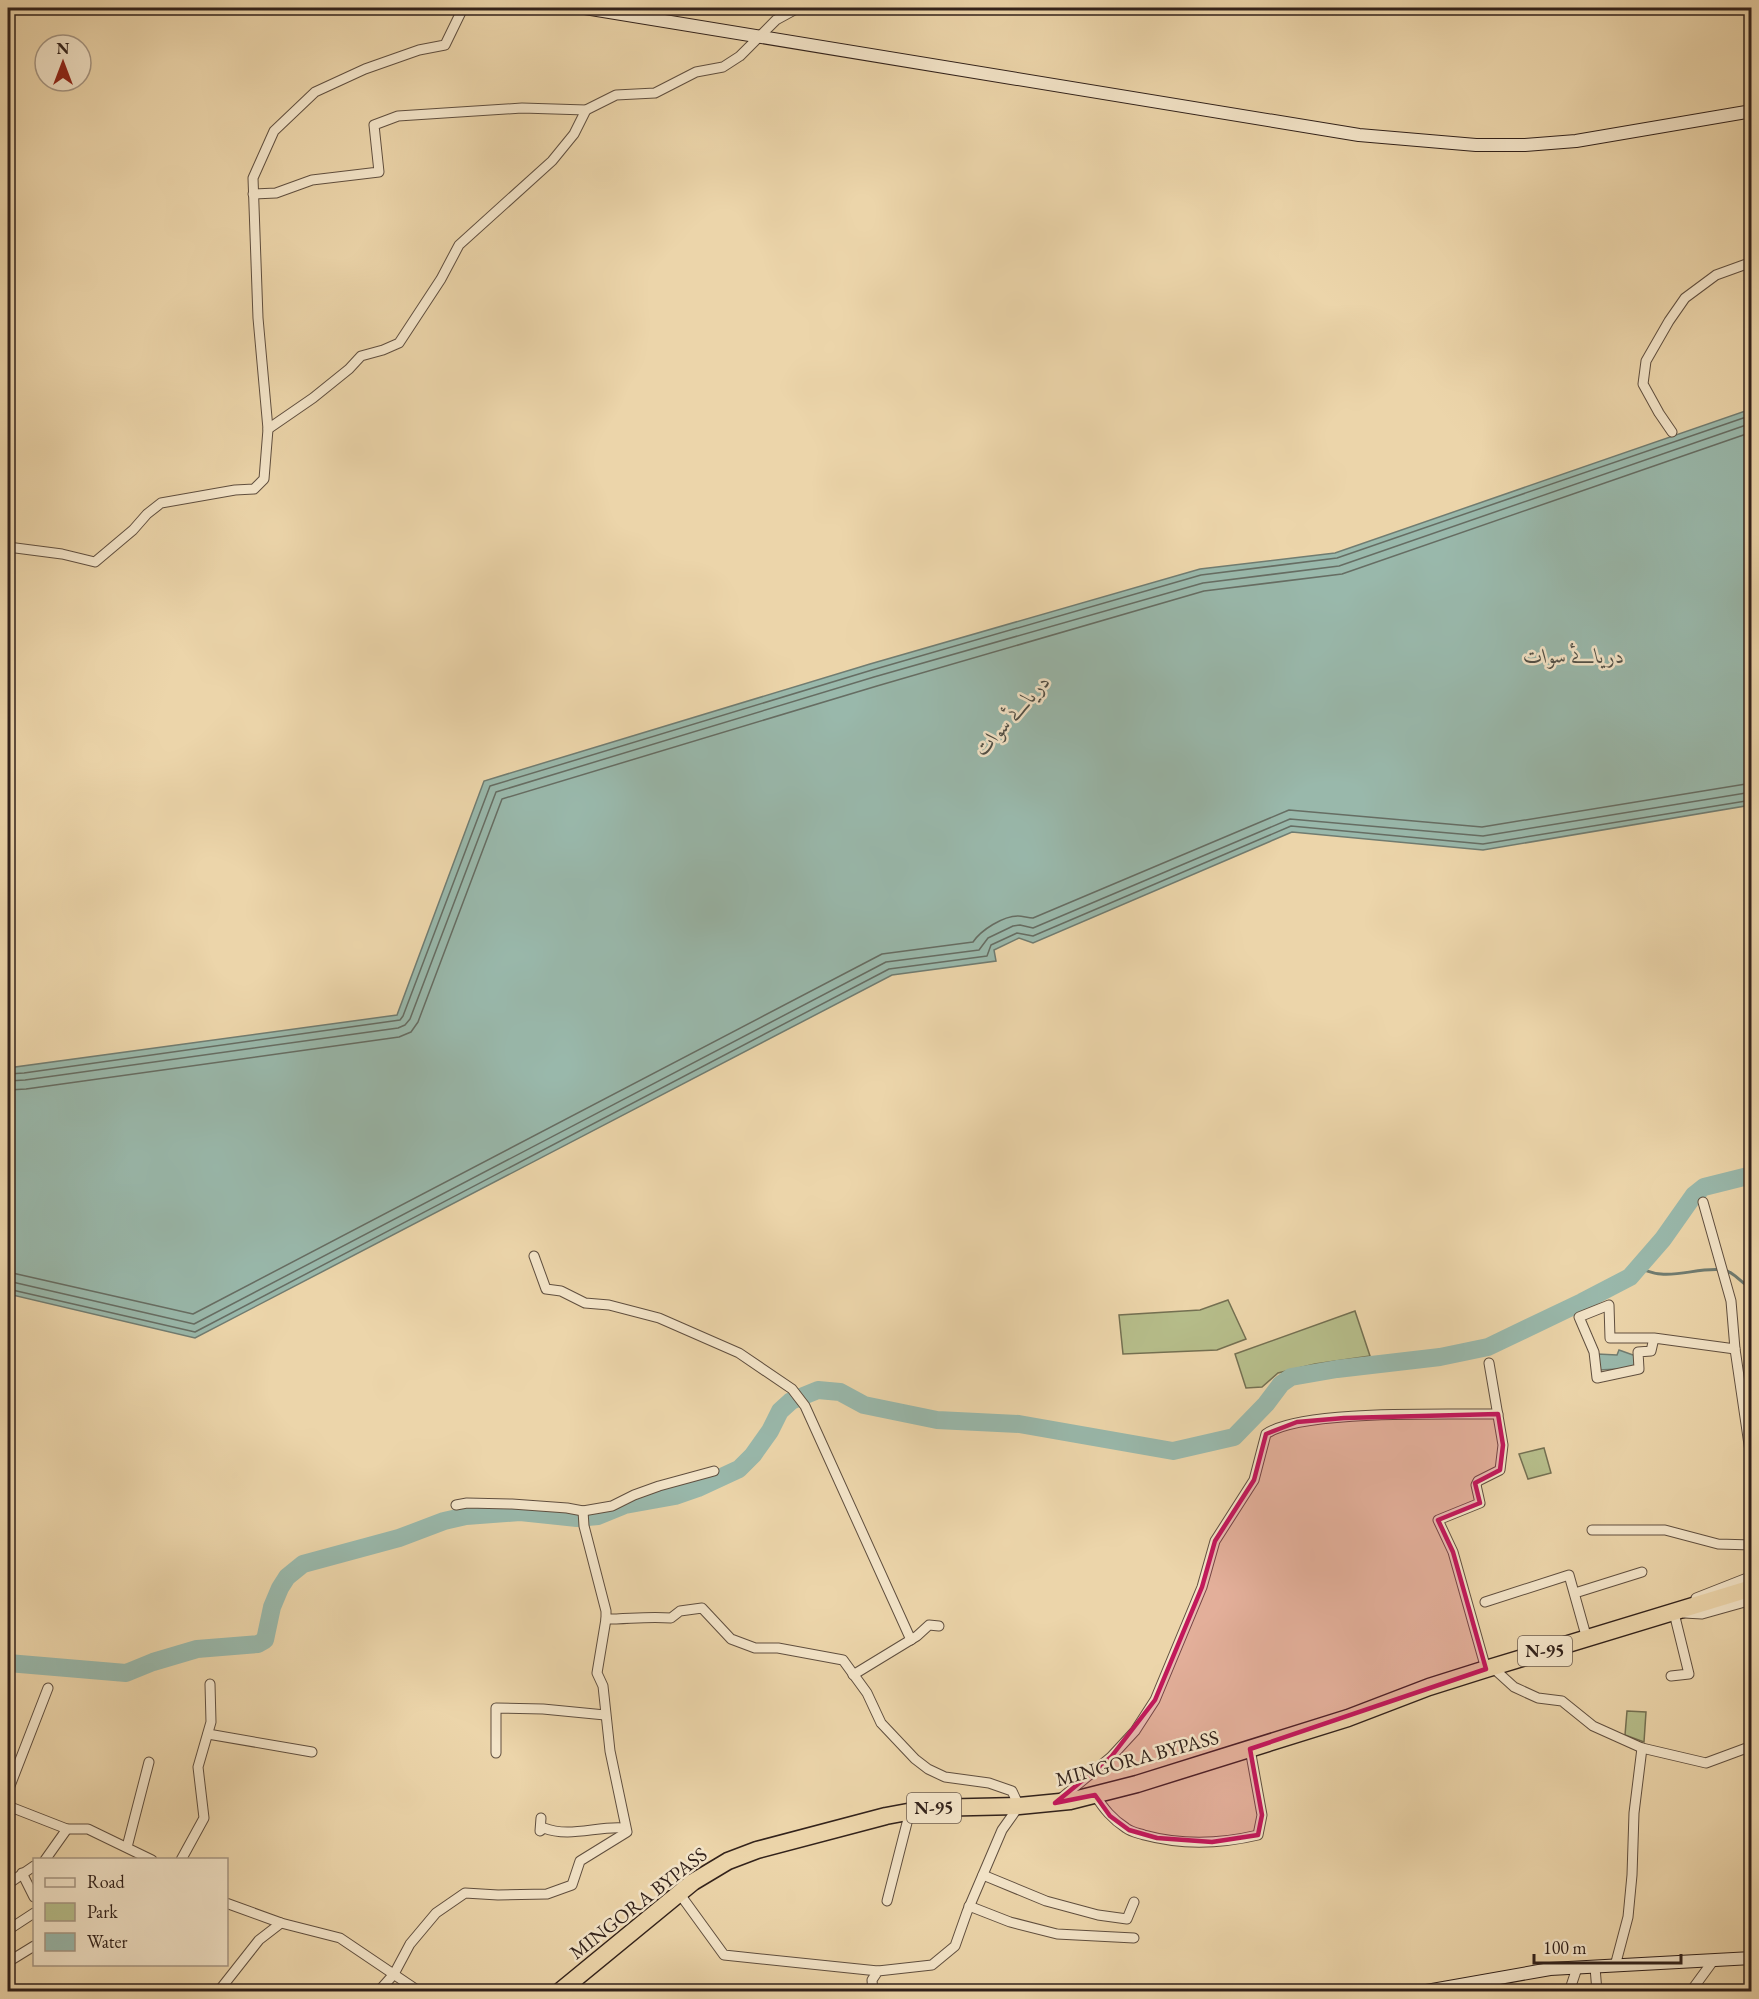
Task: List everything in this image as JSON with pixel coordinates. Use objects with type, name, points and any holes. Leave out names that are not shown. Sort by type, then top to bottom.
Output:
[{"type":"highway","name":"MINGORA BYPASS","points":[[559,1992],[693,1882],[728,1861],[747,1854],[886,1816],[929,1808],[1055,1803],[1137,1784],[1348,1718],[1430,1687],[1489,1668],[1750,1589]]},
{"type":"main road","points":[[585,8],[1359,135],[1476,145],[1525,145],[1576,141],[1752,111]]},
{"type":"main road","points":[[1421,1992],[1550,1969],[1752,1958]]},
{"type":"street","points":[[8,547],[62,554],[95,562],[161,503],[235,490],[254,489],[264,479],[268,429],[258,318],[253,178],[274,131],[315,92],[365,69],[419,50],[445,45],[463,8]]},
{"type":"street","points":[[253,194],[276,194],[312,180],[379,172],[374,125],[398,116],[522,108],[586,110],[616,95],[655,93],[696,72],[723,67],[740,56],[777,20],[798,8]]},
{"type":"street","points":[[268,429],[313,398],[349,369],[361,356],[399,343],[441,279],[459,245],[552,161],[574,134],[586,110]]},
{"type":"street","points":[[1672,432],[1643,384],[1646,361],[1685,298],[1716,275],[1752,262]]},
{"type":"street","points":[[1703,1202],[1731,1301],[1735,1349],[1752,1465]]},
{"type":"street","points":[[534,1256],[546,1288],[585,1303],[609,1305],[659,1318],[739,1353],[792,1389],[804,1406],[911,1640]]},
{"type":"street","points":[[1654,1338],[1651,1351],[1638,1352],[1639,1369],[1597,1378],[1594,1352],[1579,1317],[1609,1305],[1610,1338],[1654,1338],[1735,1349]]},
{"type":"street","points":[[1489,1363],[1503,1445],[1500,1470],[1478,1481],[1476,1485],[1480,1503],[1438,1520],[1453,1552],[1489,1668],[1514,1687],[1538,1698],[1562,1701],[1593,1726],[1642,1748],[1706,1764],[1752,1746]]},
{"type":"street","points":[[1055,1803],[1111,1757],[1136,1731],[1155,1700],[1202,1587],[1215,1541],[1254,1480],[1266,1434],[1298,1422],[1344,1418],[1498,1414]]},
{"type":"street","points":[[456,1505],[467,1503],[513,1504],[583,1511],[612,1506],[651,1489],[714,1471]]},
{"type":"street","points":[[378,1992],[394,1974],[410,1944],[436,1913],[465,1893],[547,1894],[572,1885],[580,1861],[627,1832],[610,1751],[603,1686],[597,1672],[606,1611],[584,1526],[583,1511]]},
{"type":"street","points":[[1592,1530],[1665,1530],[1718,1544],[1752,1545]]},
{"type":"street","points":[[1575,1593],[1642,1572]]},
{"type":"street","points":[[1485,1602],[1569,1575],[1587,1639]]},
{"type":"street","points":[[606,1619],[671,1618],[680,1611],[702,1608],[731,1639],[754,1648],[778,1648],[843,1660],[867,1693],[881,1723],[915,1759],[928,1769],[945,1777],[989,1783],[1012,1791],[1018,1806],[1002,1830],[969,1906],[955,1946],[932,1965],[878,1971],[724,1955],[679,1893]]},
{"type":"street","points":[[1671,1676],[1689,1674],[1674,1613]]},
{"type":"street","points":[[853,1675],[911,1640],[929,1624],[939,1626]]},
{"type":"street","points":[[182,1858],[204,1818],[198,1767],[211,1722],[210,1684]]},
{"type":"street","points":[[8,1791],[48,1688]]},
{"type":"street","points":[[495,1753],[496,1708],[543,1709],[605,1716]]},
{"type":"street","points":[[208,1734],[312,1752]]},
{"type":"street","points":[[1615,1966],[1628,1917],[1634,1813],[1642,1748]]},
{"type":"street","points":[[1095,1795],[1110,1816],[1129,1830],[1157,1838],[1182,1842],[1212,1842],[1258,1835],[1262,1815],[1250,1749]]},
{"type":"street","points":[[127,1847],[149,1762]]},
{"type":"street","points":[[8,1806],[68,1829],[88,1829],[127,1847],[136,1856]]},
{"type":"street","points":[[887,1901],[910,1812]]},
{"type":"street","points":[[541,1818],[540,1831],[544,1828],[575,1832],[610,1827],[623,1828]]},
{"type":"street","points":[[46,1858],[68,1829]]},
{"type":"street","points":[[8,1884],[33,1867]]},
{"type":"street","points":[[22,1873],[33,1895]]},
{"type":"street","points":[[982,1875],[1046,1901],[1098,1915],[1127,1919],[1134,1902]]},
{"type":"street","points":[[228,1904],[281,1923],[340,1938],[420,1992]]},
{"type":"street","points":[[969,1906],[1010,1922],[1057,1934],[1134,1938]]},
{"type":"street","points":[[8,1930],[33,1914]]},
{"type":"street","points":[[218,1992],[259,1940],[281,1923]]},
{"type":"street","points":[[8,1962],[33,1947]]},
{"type":"street","points":[[1695,1992],[1694,1987],[1713,1961]]},
{"type":"street","points":[[1595,1967],[1598,1992]]},
{"type":"street","points":[[1569,1992],[1578,1968]]},
{"type":"street","points":[[873,1992],[872,1980],[878,1971]]},
{"type":"highlighted area","points":[[1498,1414],[1503,1445],[1500,1470],[1475,1483],[1480,1503],[1438,1520],[1453,1552],[1486,1669],[1250,1749],[1262,1815],[1258,1835],[1212,1842],[1157,1838],[1129,1830],[1110,1816],[1095,1795],[1055,1803],[1111,1757],[1155,1700],[1202,1587],[1215,1541],[1254,1480],[1266,1434],[1297,1422],[1344,1418]]},
{"type":"green space","points":[[1228,1300],[1246,1339],[1217,1350],[1123,1354],[1119,1315],[1200,1310]]},
{"type":"green space","points":[[1355,1311],[1370,1356],[1315,1364],[1278,1373],[1262,1387],[1246,1388],[1235,1354]]},
{"type":"green space","points":[[1544,1448],[1551,1473],[1528,1479],[1519,1454]]},
{"type":"green space","points":[[1627,1711],[1646,1712],[1644,1742],[1625,1735]]},
{"type":"water","name":"دریائے سوات","points":[[1751,409],[1751,805],[1483,850],[1292,832],[1033,943],[1019,938],[994,950],[996,961],[892,975],[195,1338],[8,1294],[8,1068],[397,1015],[484,781],[870,664],[1200,569],[1335,553]]},
{"type":"water","points":[[1619,1350],[1636,1356],[1636,1368],[1599,1370],[1598,1354],[1617,1355]]},
{"type":"waterway","points":[[8,1663],[126,1673],[197,1649],[258,1644],[265,1640],[272,1607],[280,1588],[287,1577],[303,1564],[399,1538],[444,1521],[466,1516],[520,1512],[577,1518],[598,1516],[625,1505],[675,1496],[739,1469],[753,1455],[770,1431],[780,1411],[791,1401],[818,1390],[840,1392],[864,1405],[937,1420],[1019,1424],[1173,1451],[1234,1437],[1266,1404],[1281,1384],[1291,1377],[1337,1369],[1440,1357],[1488,1347],[1582,1302],[1630,1277],[1663,1239],[1694,1195],[1704,1187],[1752,1175]]},
{"type":"waterway","points":[[1637,1268],[1669,1274],[1724,1270],[1752,1288]]}]
